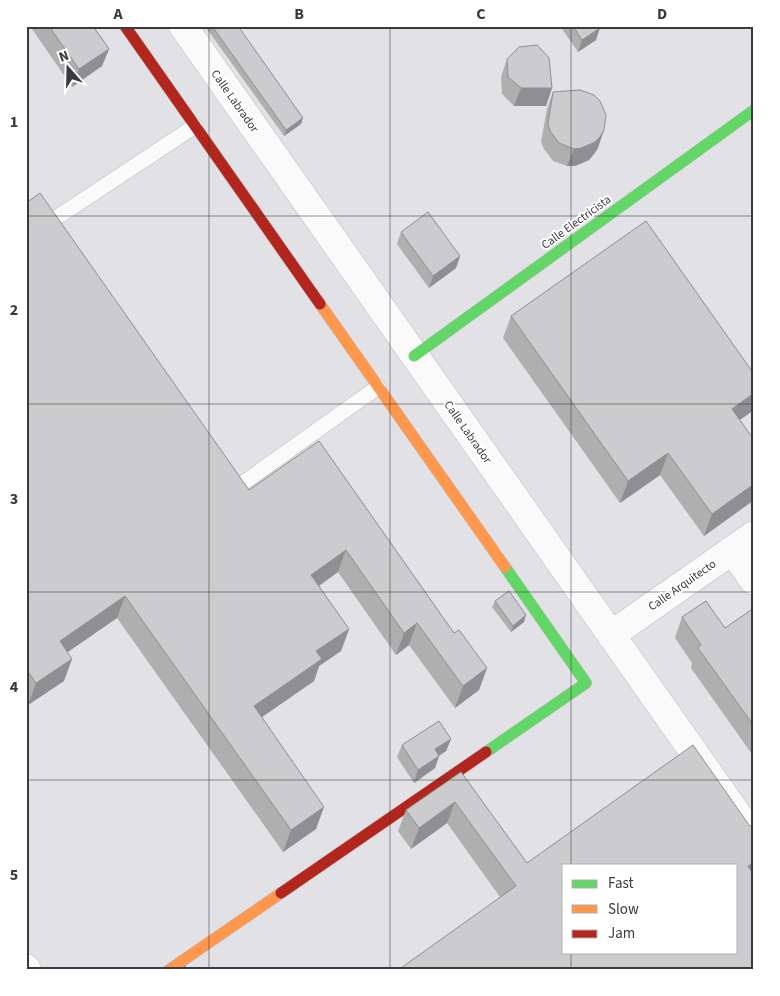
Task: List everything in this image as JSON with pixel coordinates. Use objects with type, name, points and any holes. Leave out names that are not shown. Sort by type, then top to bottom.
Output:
[{"type":"street","points":[[125,26],[586,682],[169,970]]},
{"type":"street","name":"Calle Labrador","points":[[183,26],[754,838]]},
{"type":"street","name":"Calle Electricista","points":[[414,356],[754,110]]},
{"type":"street","name":"Calle Arquitecto","points":[[611,635],[754,535]]},
{"type":"street","points":[[732,550],[754,581]]},
{"type":"lane","points":[[53,220],[195,126]]},
{"type":"lane","points":[[239,486],[378,387]]},
{"type":"building","points":[[49,26],[93,26],[109,49],[79,69]]},
{"type":"building","points":[[212,26],[238,26],[303,118],[286,130]]},
{"type":"building","points":[[573,26],[599,26],[600,28],[582,40]]},
{"type":"building","points":[[537,45],[549,58],[552,88],[521,88],[508,77],[507,59],[519,47]]},
{"type":"building","points":[[580,90],[594,95],[600,101],[606,115],[604,130],[600,137],[595,142],[574,149],[559,143],[550,131],[548,124],[553,92]]},
{"type":"building","points":[[40,193],[249,490],[319,441],[454,633],[459,630],[487,668],[463,686],[417,623],[404,633],[346,550],[311,575],[349,629],[316,651],[322,659],[254,706],[324,807],[291,830],[125,596],[60,641],[72,659],[36,683],[26,669],[26,203]]},
{"type":"building","points":[[428,212],[460,256],[433,276],[401,232]]},
{"type":"building","points":[[646,221],[754,374],[754,393],[732,409],[754,440],[754,484],[712,514],[668,453],[628,481],[511,316]]},
{"type":"building","points":[[509,591],[526,615],[513,626],[495,601]]},
{"type":"building","points":[[706,601],[725,628],[754,608],[754,726],[698,648],[701,645],[682,617]]},
{"type":"building","points":[[439,721],[451,739],[435,749],[439,756],[418,770],[402,745]]},
{"type":"building","points":[[693,745],[749,825],[754,828],[754,862],[748,866],[754,875],[754,970],[398,970],[516,886],[455,802],[419,828],[406,810],[461,772],[527,863]]},
{"type":"building","points":[[185,966],[188,970],[180,970]]},
{"type":"traffic: fast","points":[[414,356],[754,110]]},
{"type":"traffic: fast","points":[[486,752],[586,683],[505,567]]},
{"type":"traffic: slow","points":[[320,304],[505,567]]},
{"type":"traffic: slow","points":[[169,970],[281,893]]},
{"type":"traffic: jam","points":[[125,26],[320,304]]},
{"type":"traffic: jam","points":[[281,893],[486,752]]}]
